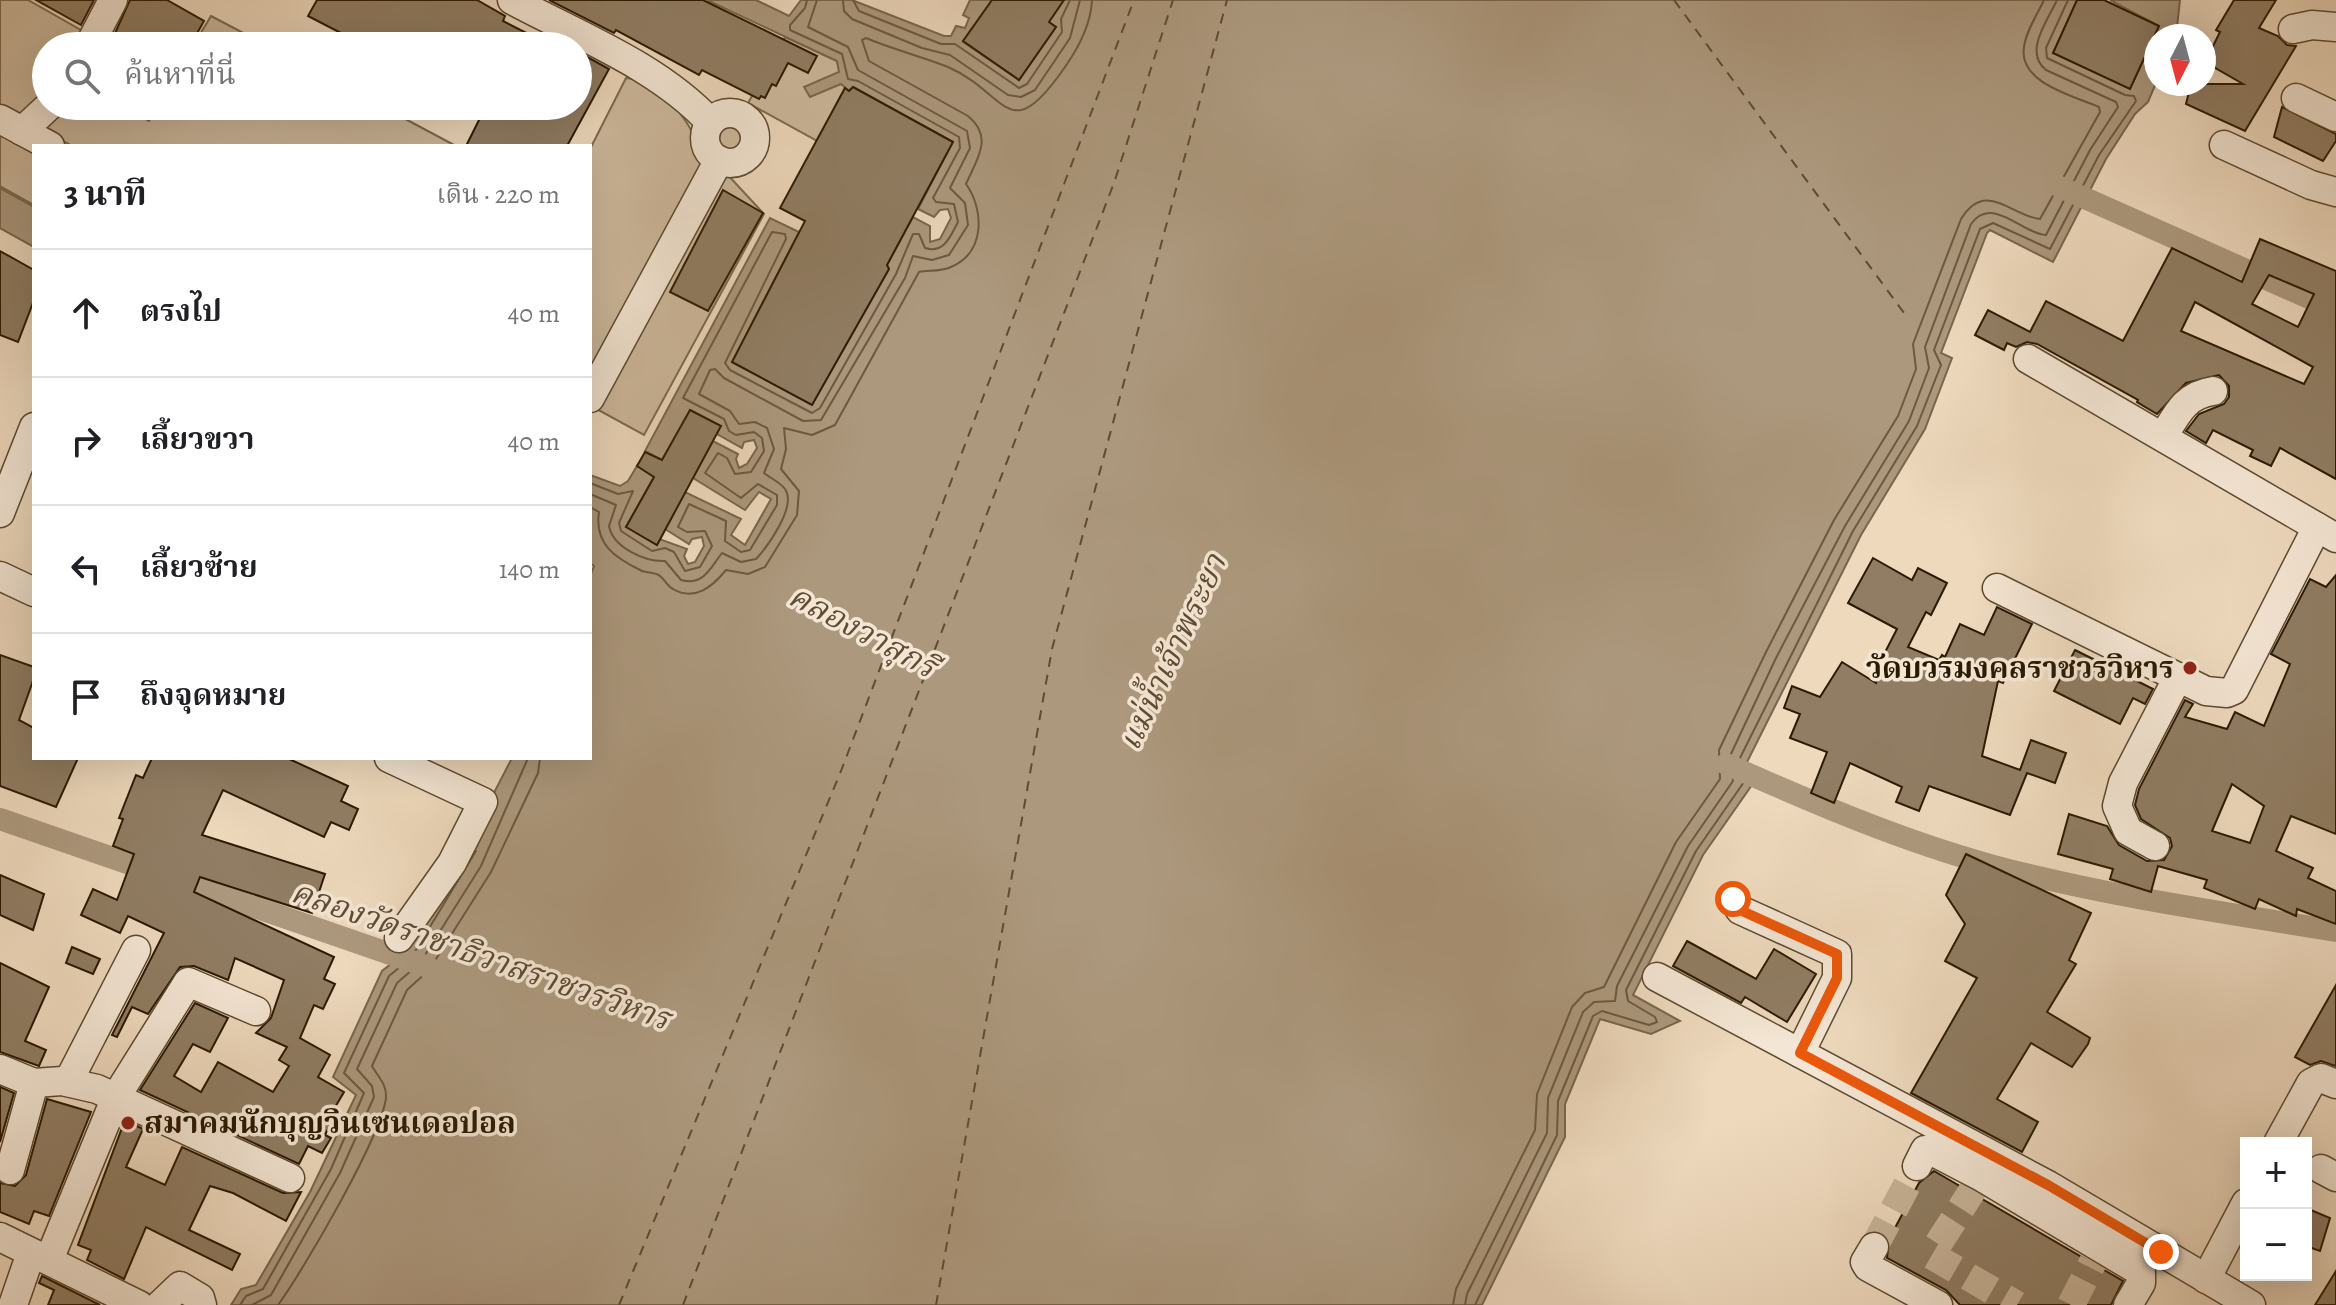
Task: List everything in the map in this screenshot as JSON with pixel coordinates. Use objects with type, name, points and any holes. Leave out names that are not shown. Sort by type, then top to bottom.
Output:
[{"type":"street","points":[[96,32],[113,0]]},
{"type":"street","points":[[512,0],[572,32]]},
{"type":"street","points":[[2293,29],[2312,25],[2336,27]]},
{"type":"street","points":[[592,43],[661,80],[691,101],[710,122]]},
{"type":"street","points":[[2296,98],[2336,117]]},
{"type":"street","points":[[11,125],[32,114]]},
{"type":"street","points":[[724,114],[740,115],[755,133],[753,149],[734,162],[719,160],[707,147],[706,130],[710,122],[724,114]]},
{"type":"street","points":[[11,125],[46,144]]},
{"type":"street","points":[[2224,145],[2311,185],[2336,192]]},
{"type":"street","points":[[592,394],[719,160]]},
{"type":"street","points":[[1997,588],[2206,691],[2227,693],[2234,690],[2326,532],[2028,359]]},
{"type":"street","points":[[2163,437],[2183,405],[2196,393],[2213,391]]},
{"type":"street","points":[[0,513],[32,432]]},
{"type":"street","points":[[0,576],[32,591]]},
{"type":"street","points":[[2155,846],[2128,831],[2117,806],[2123,783],[2178,677]]},
{"type":"street","points":[[393,760],[483,802],[452,863],[399,938]]},
{"type":"street","points":[[1733,899],[1740,910],[1837,954],[1837,978],[1800,1053]]},
{"type":"street","points":[[68,1082],[136,950]]},
{"type":"street","points":[[1657,977],[1800,1053],[2099,1237],[2141,1272],[2142,1280],[2128,1305]]},
{"type":"street","points":[[13,1305],[40,1257],[116,1097],[188,982],[214,993],[253,1022]]},
{"type":"street","points":[[0,1069],[34,1083],[83,1083],[290,1178]]},
{"type":"street","points":[[2281,1137],[2311,1083],[2321,1078],[2336,1084]]},
{"type":"street","points":[[10,1170],[34,1083]]},
{"type":"street","points":[[1917,1166],[1928,1149],[1978,1180],[2099,1237],[2206,1279],[2251,1305]]},
{"type":"street","points":[[2206,1279],[2243,1209]]},
{"type":"street","points":[[0,1237],[141,1304],[180,1286],[200,1298],[202,1305]]},
{"type":"street","points":[[1874,1247],[1865,1262],[1868,1267],[1938,1305]]},
{"type":"shaded area","points":[[0,0],[28,0],[84,32],[32,32],[32,109],[20,116],[0,106]]},
{"type":"shaded area","points":[[211,16],[241,32],[201,32]]},
{"type":"shaded area","points":[[785,37],[837,61],[845,88],[817,141],[748,103]]},
{"type":"shaded area","points":[[626,78],[654,88],[678,110],[696,139],[706,167],[592,377],[592,145]]},
{"type":"shaded area","points":[[49,120],[407,120],[452,144],[68,144],[43,130]]},
{"type":"shaded area","points":[[729,121],[741,126],[746,138],[741,150],[729,155],[717,150],[712,138],[717,126]]},
{"type":"shaded area","points":[[0,128],[32,145],[32,204],[0,186]]},
{"type":"shaded area","points":[[727,174],[764,214],[644,435],[593,407]]},
{"type":"water","points":[[707,0],[756,0],[789,16],[801,0],[852,0],[951,36],[956,26],[965,28],[969,18],[963,15],[970,0],[992,0],[963,42],[1019,80],[1056,27],[1016,0],[2077,0],[2053,53],[2130,89],[2144,59],[2144,96],[2151,96],[2148,102],[2135,114],[2106,159],[2053,262],[1990,230],[1987,233],[1941,353],[1952,358],[1925,429],[1861,535],[1747,762],[1754,782],[1703,855],[1633,995],[1680,1021],[1651,1034],[1600,1019],[1565,1104],[1565,1137],[1482,1305],[231,1305],[241,1289],[256,1285],[310,1192],[356,1095],[333,1077],[382,971],[405,953],[429,918],[511,760],[592,760],[592,476],[620,486],[628,481],[637,466],[654,477],[626,527],[687,549],[684,556],[688,564],[695,562],[704,546],[702,537],[692,539],[689,544],[665,529],[685,492],[741,519],[731,535],[745,545],[771,499],[759,492],[745,510],[693,478],[713,441],[738,454],[739,468],[747,464],[757,448],[754,440],[744,442],[742,448],[717,434],[720,426],[690,410],[662,460],[645,451],[770,218],[799,232],[732,362],[812,405],[889,269],[887,265],[913,217],[930,226],[930,242],[940,239],[951,218],[948,209],[940,210],[934,217],[918,209],[953,142],[853,87],[849,91],[841,84],[810,97],[804,87],[839,72],[837,61]]},
{"type":"water","points":[[2110,0],[2180,0],[2177,24],[2155,24]]},
{"type":"water","points":[[0,188],[32,206],[32,246],[0,228]]},
{"type":"building","points":[[36,0],[94,0],[81,25]]},
{"type":"building","points":[[130,0],[167,0],[204,21],[198,32],[116,32]]},
{"type":"building","points":[[317,0],[477,0],[505,16],[503,21],[525,32],[339,32],[308,16]]},
{"type":"building","points":[[549,0],[703,0],[817,56],[808,73],[788,63],[776,86],[772,84],[765,98],[761,96],[759,99],[702,70],[699,75],[616,30],[614,33]]},
{"type":"building","points":[[992,0],[1064,0],[1049,22],[1056,27],[1019,80],[963,41]]},
{"type":"building","points":[[2077,0],[2104,0],[2155,24],[2144,24],[2144,59],[2130,89],[2053,53]]},
{"type":"building","points":[[2234,0],[2276,0],[2259,28],[2278,36],[2287,45],[2296,46],[2245,131],[2186,104],[2188,96],[2216,96],[2216,84],[2243,84],[2216,68],[2216,40],[2220,32],[2216,30]]},
{"type":"building","points":[[592,60],[609,69],[592,100]]},
{"type":"building","points":[[853,87],[953,142],[887,265],[889,269],[812,405],[732,362],[805,221],[780,208],[845,88],[849,91]]},
{"type":"building","points":[[2282,107],[2336,134],[2336,141],[2323,161],[2274,137]]},
{"type":"building","points":[[479,120],[581,120],[568,144],[467,144]]},
{"type":"building","points":[[723,190],[763,213],[708,311],[670,292]]},
{"type":"building","points":[[2260,239],[2336,271],[2336,479],[2280,448],[2271,466],[2250,456],[2253,450],[2213,430],[2206,443],[2186,431],[2199,414],[2224,404],[2229,397],[2229,386],[2219,375],[2186,383],[2157,414],[2138,400],[2037,344],[2027,342],[2016,347],[2007,343],[2004,350],[1975,335],[1988,310],[2030,332],[2046,301],[2123,341],[2172,248],[2242,282]],"holes":[[[2269,275],[2314,294],[2298,327],[2252,304]],[[2195,302],[2313,367],[2304,384],[2181,331]]]},
{"type":"building","points":[[0,251],[32,269],[32,305],[18,342],[0,335]]},
{"type":"building","points":[[690,410],[721,426],[657,545],[626,527],[654,477],[637,466],[645,452],[662,460]]},
{"type":"building","points":[[1873,558],[1912,580],[1918,568],[1947,583],[1931,615],[1926,612],[1908,647],[1939,660],[1942,655],[1945,657],[1960,624],[1984,635],[1997,607],[2032,624],[2003,683],[1998,681],[1982,756],[2020,770],[2031,740],[2066,753],[2055,783],[2027,773],[2010,815],[1929,786],[1919,811],[1896,802],[1902,787],[1850,763],[1834,803],[1811,793],[1827,752],[1790,738],[1800,714],[1784,708],[1792,686],[1820,697],[1842,662],[1876,683],[1880,662],[1897,629],[1848,603]]},
{"type":"building","points":[[2336,575],[2336,834],[2291,816],[2276,851],[2313,868],[2308,878],[2336,891],[2336,924],[2297,909],[2296,916],[2259,899],[2255,909],[2204,888],[2207,880],[2158,866],[2151,892],[2110,879],[2113,869],[2058,854],[2069,814],[2107,826],[2119,845],[2147,861],[2164,860],[2172,846],[2170,838],[2141,819],[2135,805],[2139,789],[2185,700],[2193,704],[2185,717],[2227,729],[2235,712],[2264,726],[2290,664],[2271,654],[2310,579],[2326,587]],"holes":[[[2232,784],[2264,806],[2250,843],[2212,831]]]},
{"type":"building","points":[[2075,650],[2153,689],[2145,704],[2133,698],[2120,724],[2054,691]]},
{"type":"building","points":[[0,655],[32,666],[32,684],[19,720],[32,727],[32,760],[77,760],[56,807],[0,786]]},
{"type":"building","points":[[151,760],[291,760],[348,786],[341,801],[358,809],[349,830],[331,822],[324,837],[223,790],[202,835],[325,874],[312,913],[200,877],[194,892],[334,957],[324,979],[335,984],[323,1009],[314,1005],[300,1038],[330,1055],[318,1077],[344,1092],[328,1119],[332,1121],[325,1135],[331,1138],[322,1153],[308,1146],[299,1164],[140,1090],[195,1003],[228,1018],[210,1052],[193,1044],[174,1076],[201,1092],[218,1062],[273,1092],[289,1066],[279,1060],[287,1047],[256,1033],[271,1018],[284,980],[235,958],[228,980],[194,966],[180,967],[148,1014],[132,1007],[117,1037],[112,1035],[164,933],[128,916],[120,933],[81,915],[93,889],[117,900],[134,854],[113,846],[123,819],[119,818],[136,775],[143,778]]},
{"type":"building","points":[[1966,854],[2091,913],[2069,960],[2076,964],[2047,1012],[2090,1038],[2088,1044],[2072,1067],[2031,1043],[1997,1099],[2038,1122],[2022,1152],[1911,1093],[1977,978],[1945,961],[1965,924],[1946,895]]},
{"type":"building","points":[[0,875],[44,894],[33,930],[0,915]]},
{"type":"building","points":[[1687,941],[1756,979],[1774,949],[1816,974],[1787,1022],[1745,997],[1741,1003],[1673,966]]},
{"type":"building","points":[[72,947],[100,959],[93,974],[66,963]]},
{"type":"building","points":[[0,963],[49,987],[25,1041],[46,1050],[39,1066],[0,1052]]},
{"type":"building","points":[[2336,985],[2336,1066],[2321,1061],[2310,1065],[2295,1057]]},
{"type":"building","points":[[0,1087],[14,1093],[0,1142]]},
{"type":"building","points":[[47,1099],[91,1112],[49,1216],[34,1211],[29,1224],[0,1212],[0,1183],[15,1186],[26,1175]]},
{"type":"building","points":[[125,1120],[143,1129],[126,1167],[165,1185],[182,1147],[283,1193],[301,1192],[286,1221],[233,1193],[210,1186],[189,1230],[240,1254],[232,1270],[146,1227],[124,1279],[87,1260],[91,1250],[78,1245]]},
{"type":"building","points":[[1934,1171],[2123,1281],[2111,1305],[1960,1305],[1946,1290],[1887,1258],[1889,1239],[1919,1183]]},
{"type":"building","points":[[2312,1210],[2330,1218],[2320,1251],[2312,1248]]},
{"type":"building","points":[[2336,1271],[2336,1305],[2315,1305]]},
{"type":"building","points":[[42,1276],[100,1305],[48,1305],[54,1290],[39,1283]]},
{"type":"waterway","points":[[2060,187],[2336,310]]},
{"type":"waterway","points":[[1726,764],[1892,833],[1994,866],[2121,895],[2336,931]]},
{"type":"waterway","name":"คลองวัดราชาธิวาสราชวรวิหาร","points":[[0,819],[428,967]]},
{"type":"ferry route","points":[[619,1305],[841,771],[1134,0]]},
{"type":"ferry route","points":[[683,1305],[1114,183],[1173,0]]},
{"type":"ferry route","points":[[936,1305],[1052,649],[1227,0]]},
{"type":"ferry route","points":[[1674,0],[1907,317]]},
{"type":"tunnel","points":[[1874,1247],[1917,1166]]},
{"type":"tunnel","points":[[1976,1185],[1931,1255],[2017,1305]]},
{"type":"tunnel","points":[[2071,1305],[2093,1262]]},
{"type":"place","name":"วัดบวรมงคลราชวรวิหาร","points":[[2190,668]]},
{"type":"place","name":"สมาคมนักบุญวินเซนเดอปอล","points":[[128,1123]]},
{"type":"route","points":[[1733,899],[1740,910],[1837,954],[1837,978],[1800,1053],[2048,1185],[2161,1252]]},
{"type":"water label","name":"คลองวาสุกรี","points":[[863,631]]},
{"type":"water label","name":"แม่น้ำเจ้าพระยา","points":[[1172,652]]}]
